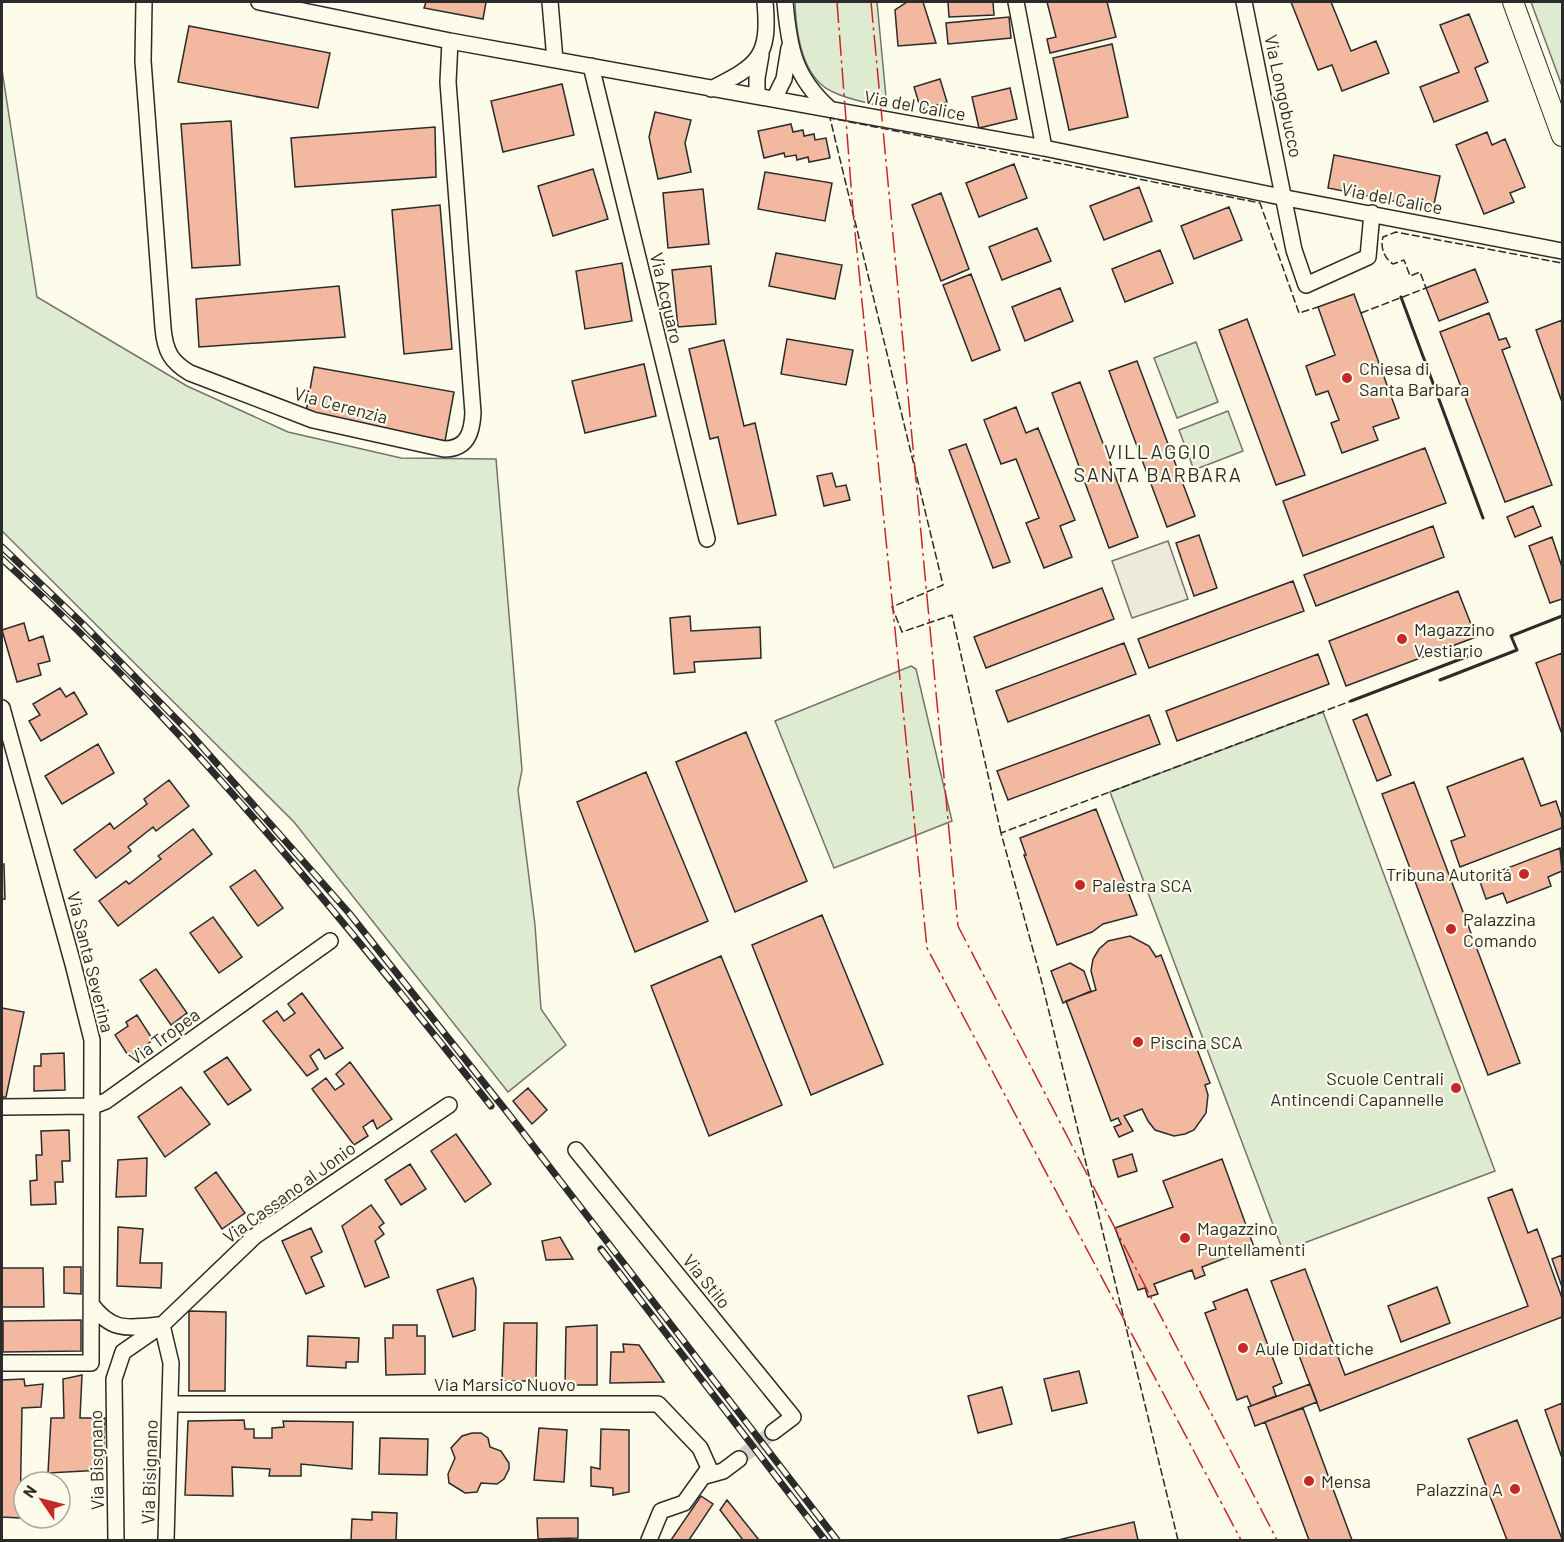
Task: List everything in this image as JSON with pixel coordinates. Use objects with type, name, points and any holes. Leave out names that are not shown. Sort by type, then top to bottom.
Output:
[{"type":"street","name":"Via Cerenzia","points":[[144,2],[143,61],[163,328],[168,354],[177,365],[190,373],[287,411],[336,426],[444,449],[456,448],[467,440],[472,427],[473,413],[448,82],[450,41]]},
{"type":"street","name":"Via del Calice","points":[[260,2],[450,41],[1044,148],[1286,198],[1563,251]]},
{"type":"street","points":[[550,2],[555,60]]},
{"type":"street","points":[[757,96],[757,78],[768,33],[765,2]]},
{"type":"street","points":[[774,99],[786,71],[790,45],[786,2]]},
{"type":"street","points":[[1016,2],[1044,148]]},
{"type":"street","name":"Via Longobucco","points":[[1244,2],[1286,198],[1294,250],[1306,285],[1368,257],[1372,213]]},
{"type":"street","points":[[1513,2],[1563,136]]},
{"type":"street","points":[[790,45],[803,79],[830,109]]},
{"type":"street","points":[[711,89],[740,74],[762,52]]},
{"type":"street","name":"Via Acquaro","points":[[591,66],[706,538]]},
{"type":"street","name":"Via Santa Severina","points":[[2,708],[87,1016],[93,1054],[91,1363]]},
{"type":"street","name":"Via Tropea","points":[[2,1107],[93,1106],[115,1095],[330,941]]},
{"type":"street","name":"Via Cassano al Jonio","points":[[114,1379],[123,1352],[162,1325],[255,1236],[449,1105]]},
{"type":"street","name":"Via Stilo","points":[[576,1150],[793,1417],[773,1432]]},
{"type":"street","points":[[91,1304],[105,1321],[114,1325],[127,1328],[162,1325]]},
{"type":"street","name":"Via Bisignano","points":[[162,1325],[170,1352],[166,1540]]},
{"type":"street","points":[[2,1363],[91,1363],[114,1379]]},
{"type":"street","name":"Via Bisgnano","points":[[114,1379],[116,1540]]},
{"type":"street","name":"Via Marsico Nuovo","points":[[170,1404],[658,1404],[703,1453],[709,1466],[705,1476]]},
{"type":"street","points":[[649,1540],[661,1511],[684,1503],[705,1476],[723,1471],[739,1460]]},
{"type":"green space","points":[[795,2],[877,2],[887,108],[839,95],[822,85],[814,76],[802,53]]},
{"type":"green space","points":[[1531,2],[1562,2],[1562,86]]},
{"type":"green space","points":[[2,70],[37,297],[187,386],[288,432],[401,458],[496,459],[522,770],[518,790],[535,925],[541,1009],[566,1045],[508,1092],[294,822],[2,531]]},
{"type":"green space","points":[[1196,342],[1218,402],[1177,418],[1154,358]]},
{"type":"green space","points":[[1228,411],[1243,451],[1194,470],[1179,430]]},
{"type":"green space","points":[[911,666],[916,669],[952,821],[834,868],[775,721]]},
{"type":"green space","points":[[1323,712],[1495,1171],[1283,1251],[1110,792]]},
{"type":"shaded area","points":[[1168,541],[1188,599],[1132,618],[1112,561]]},
{"type":"building","points":[[426,2],[486,2],[483,19],[424,8]]},
{"type":"building","points":[[907,2],[923,2],[936,43],[898,46],[895,10]]},
{"type":"building","points":[[948,2],[993,2],[994,15],[949,17]]},
{"type":"building","points":[[1047,2],[1107,2],[1116,37],[1050,53],[1047,39],[1056,37]]},
{"type":"building","points":[[1291,2],[1331,2],[1351,51],[1376,41],[1389,73],[1342,91],[1332,65],[1318,70]]},
{"type":"building","points":[[1469,14],[1488,62],[1475,68],[1488,101],[1434,122],[1420,87],[1459,72],[1440,25]]},
{"type":"building","points":[[1009,17],[1011,38],[948,44],[946,23]]},
{"type":"building","points":[[189,26],[330,53],[318,108],[178,82]]},
{"type":"building","points":[[1112,44],[1128,117],[1069,130],[1053,58]]},
{"type":"building","points":[[940,79],[947,102],[921,110],[914,87]]},
{"type":"building","points":[[562,84],[574,135],[503,152],[491,101]]},
{"type":"building","points":[[1010,88],[1017,119],[979,128],[972,97]]},
{"type":"building","points":[[655,112],[691,120],[685,143],[691,172],[658,179],[649,137]]},
{"type":"building","points":[[231,121],[240,265],[192,268],[181,124]]},
{"type":"building","points":[[791,124],[793,132],[803,130],[804,136],[814,134],[815,140],[826,138],[830,158],[809,162],[808,157],[797,160],[796,155],[785,157],[784,153],[764,158],[758,131]]},
{"type":"building","points":[[435,127],[436,177],[295,187],[291,138]]},
{"type":"building","points":[[1487,132],[1492,145],[1505,139],[1525,187],[1510,193],[1514,202],[1484,214],[1456,145]]},
{"type":"building","points":[[1334,155],[1440,176],[1433,209],[1328,188]]},
{"type":"building","points":[[1014,164],[1027,198],[979,217],[966,183]]},
{"type":"building","points":[[593,169],[608,219],[553,236],[538,186]]},
{"type":"building","points":[[765,172],[832,183],[825,221],[758,209]]},
{"type":"building","points":[[1139,187],[1152,221],[1104,240],[1090,206]]},
{"type":"building","points":[[703,189],[709,244],[668,248],[663,193]]},
{"type":"building","points":[[941,193],[969,269],[941,281],[912,205]]},
{"type":"building","points":[[440,205],[452,349],[404,354],[392,210]]},
{"type":"building","points":[[1229,207],[1242,240],[1194,259],[1181,226]]},
{"type":"building","points":[[1037,228],[1051,261],[1002,280],[989,247]]},
{"type":"building","points":[[1160,250],[1173,283],[1125,302],[1112,269]]},
{"type":"building","points":[[776,253],[842,265],[835,299],[769,286]]},
{"type":"building","points":[[622,263],[632,321],[585,329],[576,271]]},
{"type":"building","points":[[711,266],[716,324],[678,327],[672,270]]},
{"type":"building","points":[[1475,269],[1488,302],[1439,321],[1426,288]]},
{"type":"building","points":[[971,274],[1000,350],[972,361],[943,285]]},
{"type":"building","points":[[339,286],[345,337],[199,347],[196,299]]},
{"type":"building","points":[[1060,288],[1073,321],[1025,341],[1012,307]]},
{"type":"building","name":"Chiesa di Santa Barbara","points":[[1354,294],[1399,418],[1373,427],[1378,440],[1342,453],[1331,423],[1339,420],[1328,391],[1316,395],[1306,366],[1335,355],[1318,307]]},
{"type":"building","points":[[1489,313],[1499,340],[1506,338],[1510,347],[1502,350],[1552,485],[1505,502],[1440,332]]},
{"type":"building","points":[[1247,319],[1305,475],[1276,485],[1219,330]]},
{"type":"building","points":[[1562,320],[1562,402],[1536,330]]},
{"type":"building","points":[[787,339],[853,350],[846,385],[781,374]]},
{"type":"building","points":[[724,340],[744,426],[755,423],[776,515],[738,524],[718,437],[710,439],[689,349]]},
{"type":"building","points":[[1137,361],[1195,516],[1167,527],[1109,371]]},
{"type":"building","points":[[644,364],[656,416],[585,433],[572,381]]},
{"type":"building","points":[[314,367],[454,392],[445,441],[306,412]]},
{"type":"building","points":[[1080,382],[1138,537],[1109,548],[1052,393]]},
{"type":"building","points":[[1016,407],[1026,433],[1038,428],[1075,520],[1060,526],[1072,557],[1044,568],[1026,523],[1039,518],[1016,459],[1001,464],[984,420]]},
{"type":"building","points":[[966,444],[1010,562],[993,568],[949,450]]},
{"type":"building","points":[[1425,448],[1446,503],[1303,556],[1283,501]]},
{"type":"building","points":[[832,473],[836,487],[846,485],[850,500],[824,506],[817,476]]},
{"type":"building","points":[[1533,506],[1541,526],[1515,537],[1507,517]]},
{"type":"building","points":[[1433,526],[1444,557],[1316,606],[1304,575]]},
{"type":"building","points":[[1199,535],[1217,588],[1194,596],[1176,543]]},
{"type":"building","points":[[1552,537],[1562,567],[1562,599],[1550,603],[1529,546]]},
{"type":"building","points":[[1293,581],[1304,611],[1149,668],[1138,639]]},
{"type":"building","points":[[1102,588],[1114,619],[986,668],[974,637]]},
{"type":"building","name":"Magazzino Vestiario","points":[[1458,591],[1476,637],[1346,686],[1329,641]]},
{"type":"building","points":[[690,616],[691,631],[760,627],[761,658],[694,662],[695,672],[674,674],[670,618]]},
{"type":"building","points":[[24,623],[29,641],[43,636],[50,661],[38,664],[41,675],[17,682],[2,630]]},
{"type":"building","points":[[1124,643],[1136,674],[1008,722],[996,691]]},
{"type":"building","points":[[1562,653],[1562,734],[1536,663]]},
{"type":"building","points":[[1318,654],[1329,684],[1177,741],[1166,711]]},
{"type":"building","points":[[60,688],[66,697],[74,692],[87,714],[41,741],[29,721],[40,715],[33,704]]},
{"type":"building","points":[[1367,714],[1391,775],[1377,781],[1353,720]]},
{"type":"building","points":[[1149,715],[1160,744],[1008,800],[997,771]]},
{"type":"building","points":[[746,732],[807,881],[735,912],[676,762]]},
{"type":"building","points":[[98,744],[114,773],[62,804],[45,776]]},
{"type":"building","points":[[1523,758],[1541,806],[1556,801],[1562,819],[1562,828],[1460,867],[1451,841],[1465,836],[1447,787]]},
{"type":"building","points":[[646,772],[708,921],[635,952],[577,802]]},
{"type":"building","points":[[169,780],[189,806],[156,831],[153,827],[128,847],[131,851],[96,878],[74,850],[110,823],[114,829],[147,804],[144,799]]},
{"type":"building","name":"Palazzina Comando","points":[[1414,782],[1520,1063],[1488,1075],[1382,794]]},
{"type":"building","name":"Palestra SCA","points":[[1096,809],[1137,915],[1103,924],[1092,932],[1057,945],[1020,838]]},
{"type":"building","points":[[193,829],[212,854],[118,926],[99,901],[126,881],[129,884],[161,859],[158,856]]},
{"type":"building","name":"Tribuna Autoritá","points":[[1560,848],[1562,871],[1548,877],[1551,886],[1507,903],[1503,893],[1486,899],[1479,879]]},
{"type":"building","points":[[2,864],[4,864],[5,899],[2,899]]},
{"type":"building","points":[[255,870],[283,908],[258,926],[230,887]]},
{"type":"building","points":[[822,915],[883,1064],[811,1095],[752,945]]},
{"type":"building","points":[[213,917],[242,957],[219,973],[190,933]]},
{"type":"building","name":"Piscina SCA","points":[[1130,936],[1149,946],[1156,957],[1161,955],[1210,1083],[1205,1085],[1208,1095],[1206,1113],[1194,1130],[1185,1134],[1174,1136],[1155,1130],[1142,1109],[1124,1116],[1133,1131],[1119,1137],[1114,1127],[1121,1124],[1118,1118],[1111,1121],[1066,1001],[1096,990],[1091,971],[1093,959],[1099,949],[1108,941]]},
{"type":"building","points":[[721,956],[782,1105],[709,1136],[651,986]]},
{"type":"building","points":[[1070,963],[1084,971],[1091,991],[1063,1003],[1051,971]]},
{"type":"building","points":[[156,969],[187,1013],[171,1025],[140,980]]},
{"type":"building","points":[[302,993],[343,1048],[325,1059],[319,1049],[310,1056],[318,1069],[307,1076],[263,1021],[277,1011],[284,1021],[295,1013],[288,1004]]},
{"type":"building","points":[[2,1008],[24,1012],[6,1097],[2,1097]]},
{"type":"building","points":[[137,1015],[153,1040],[129,1057],[115,1035],[128,1026],[126,1022]]},
{"type":"building","points":[[64,1053],[65,1090],[34,1091],[34,1066],[41,1066],[41,1054]]},
{"type":"building","points":[[227,1057],[251,1090],[228,1105],[204,1072]]},
{"type":"building","points":[[350,1062],[392,1119],[377,1129],[373,1120],[363,1127],[368,1136],[354,1145],[312,1089],[326,1078],[335,1090],[344,1084],[336,1074]]},
{"type":"building","points":[[181,1087],[210,1124],[165,1157],[138,1117]]},
{"type":"building","points":[[528,1088],[547,1110],[532,1124],[513,1101]]},
{"type":"building","points":[[69,1130],[70,1161],[62,1161],[63,1182],[55,1182],[56,1204],[31,1205],[30,1181],[37,1180],[36,1155],[42,1155],[41,1131]]},
{"type":"building","points":[[456,1134],[491,1184],[465,1202],[431,1151]]},
{"type":"building","points":[[1132,1154],[1137,1171],[1118,1177],[1113,1160]]},
{"type":"building","points":[[147,1158],[146,1196],[116,1197],[118,1160]]},
{"type":"building","name":"Magazzino Puntellamenti","points":[[1222,1159],[1254,1247],[1202,1267],[1205,1275],[1195,1279],[1192,1270],[1154,1284],[1158,1294],[1148,1297],[1145,1288],[1138,1290],[1115,1228],[1173,1207],[1163,1181]]},
{"type":"building","points":[[410,1164],[426,1189],[401,1205],[385,1180]]},
{"type":"building","points":[[216,1172],[245,1213],[222,1229],[195,1188]]},
{"type":"building","points":[[1512,1189],[1528,1233],[1537,1229],[1562,1298],[1562,1317],[1320,1411],[1271,1281],[1305,1269],[1345,1375],[1528,1306],[1488,1198]]},
{"type":"building","points":[[371,1205],[384,1223],[379,1227],[384,1234],[375,1241],[389,1277],[365,1287],[342,1226]]},
{"type":"building","points":[[118,1227],[143,1229],[140,1263],[162,1263],[161,1288],[117,1286]]},
{"type":"building","points":[[311,1228],[322,1252],[311,1257],[324,1286],[306,1294],[282,1241]]},
{"type":"building","points":[[560,1237],[573,1259],[546,1260],[542,1241]]},
{"type":"building","points":[[1562,1255],[1562,1287],[1552,1259]]},
{"type":"building","points":[[64,1267],[81,1267],[81,1294],[64,1293]]},
{"type":"building","points":[[2,1268],[43,1268],[44,1307],[2,1307]]},
{"type":"building","points":[[473,1278],[476,1288],[475,1330],[453,1337],[437,1290]]},
{"type":"building","points":[[1437,1287],[1450,1323],[1401,1342],[1388,1306]]},
{"type":"building","name":"Aule Didattiche","points":[[1247,1289],[1282,1383],[1273,1387],[1276,1396],[1251,1406],[1247,1396],[1237,1400],[1205,1313],[1216,1309],[1213,1302]]},
{"type":"building","points":[[189,1311],[226,1312],[225,1391],[189,1391]]},
{"type":"building","points":[[81,1320],[81,1351],[3,1352],[3,1321]]},
{"type":"building","points":[[504,1323],[537,1323],[536,1381],[502,1381]]},
{"type":"building","points":[[393,1325],[417,1325],[417,1336],[425,1336],[425,1374],[386,1375],[385,1338],[393,1338]]},
{"type":"building","points":[[597,1325],[597,1385],[565,1385],[566,1327]]},
{"type":"building","points":[[308,1336],[359,1338],[358,1362],[346,1362],[346,1368],[307,1366]]},
{"type":"building","points":[[623,1344],[639,1345],[664,1382],[610,1383],[611,1352],[624,1352]]},
{"type":"building","points":[[1079,1371],[1087,1403],[1052,1411],[1044,1379]]},
{"type":"building","points":[[82,1375],[80,1418],[105,1418],[103,1470],[48,1470],[51,1418],[64,1418],[63,1379]]},
{"type":"building","points":[[24,1379],[25,1386],[43,1384],[41,1407],[22,1408],[21,1470],[12,1470],[12,1518],[2,1517],[2,1380]]},
{"type":"building","points":[[1310,1384],[1317,1402],[1255,1426],[1248,1407]]},
{"type":"building","points":[[1002,1387],[1012,1424],[978,1433],[968,1396]]},
{"type":"building","points":[[1562,1403],[1562,1458],[1545,1410]]},
{"type":"building","name":"Mensa","points":[[1303,1408],[1352,1540],[1309,1540],[1265,1422]]},
{"type":"building","points":[[244,1420],[245,1429],[254,1429],[254,1438],[272,1438],[272,1428],[284,1427],[283,1421],[353,1422],[352,1469],[301,1464],[301,1476],[269,1476],[270,1469],[232,1467],[233,1496],[185,1495],[188,1421]]},
{"type":"building","name":"Palazzina A","points":[[1517,1420],[1562,1540],[1507,1540],[1468,1439]]},
{"type":"building","points":[[539,1428],[567,1430],[564,1482],[534,1480]]},
{"type":"building","points":[[601,1429],[629,1430],[629,1492],[613,1495],[613,1488],[591,1486],[591,1467],[600,1469]]},
{"type":"building","points":[[481,1433],[488,1438],[490,1447],[501,1451],[509,1463],[509,1469],[504,1479],[497,1484],[481,1483],[477,1492],[465,1493],[449,1483],[448,1474],[455,1458],[451,1448],[462,1436]]},
{"type":"building","points":[[380,1438],[428,1439],[427,1475],[379,1474]]},
{"type":"building","points":[[701,1496],[713,1504],[689,1540],[671,1540]]},
{"type":"building","points":[[727,1500],[759,1540],[743,1540],[720,1510]]},
{"type":"building","points":[[372,1512],[397,1513],[396,1540],[351,1540],[352,1519],[372,1520]]},
{"type":"building","points":[[537,1518],[578,1518],[578,1538],[538,1539]]},
{"type":"building","points":[[1134,1522],[1138,1540],[1058,1540]]},
{"type":"tunnel","points":[[739,1459],[773,1432]]},
{"type":"railway","points":[[2,547],[85,626],[189,732],[349,913],[511,1117],[837,1540]]},
{"type":"railway","points":[[2,559],[134,687],[258,822],[491,1106]]},
{"type":"railway","points":[[601,1249],[825,1540]]},
{"type":"fence","points":[[1001,833],[952,615],[902,632],[892,607],[943,585],[830,118],[1260,203],[1299,313],[1318,307]]},
{"type":"fence","points":[[1361,313],[1426,288],[1420,272],[1410,276],[1404,260],[1393,264],[1385,255],[1382,248],[1383,237],[1396,232],[1562,263]]},
{"type":"fence","points":[[1178,1540],[1041,979],[1001,833],[1351,701]]},
{"type":"wall","points":[[1401,297],[1483,518]]},
{"type":"wall","points":[[1440,680],[1517,650],[1511,636],[1562,616]]},
{"type":"wall","points":[[1351,701],[1479,652]]},
{"type":"power","points":[[837,2],[853,212],[927,948],[1241,1540]]},
{"type":"power","points":[[871,2],[958,926],[1277,1540]]},
{"type":"place","name":"Chiesa di Santa Barbara","points":[[1347,378]]},
{"type":"place","name":"Magazzino Vestiario","points":[[1402,639]]},
{"type":"place","name":"Tribuna Autoritá","points":[[1524,874]]},
{"type":"place","name":"Palestra SCA","points":[[1080,885]]},
{"type":"place","name":"Palazzina Comando","points":[[1451,929]]},
{"type":"place","name":"Piscina SCA","points":[[1138,1042]]},
{"type":"place","name":"Scuole Centrali Antincendi Capannelle","points":[[1456,1088]]},
{"type":"place","name":"Magazzino Puntellamenti","points":[[1185,1238]]},
{"type":"place","name":"Aule Didattiche","points":[[1243,1348]]},
{"type":"place","name":"Mensa","points":[[1309,1481]]},
{"type":"place","name":"Palazzina A","points":[[1515,1489]]},
{"type":"district","name":"VILLAGGIO SANTA BARBARA","points":[[1158,462]]}]
